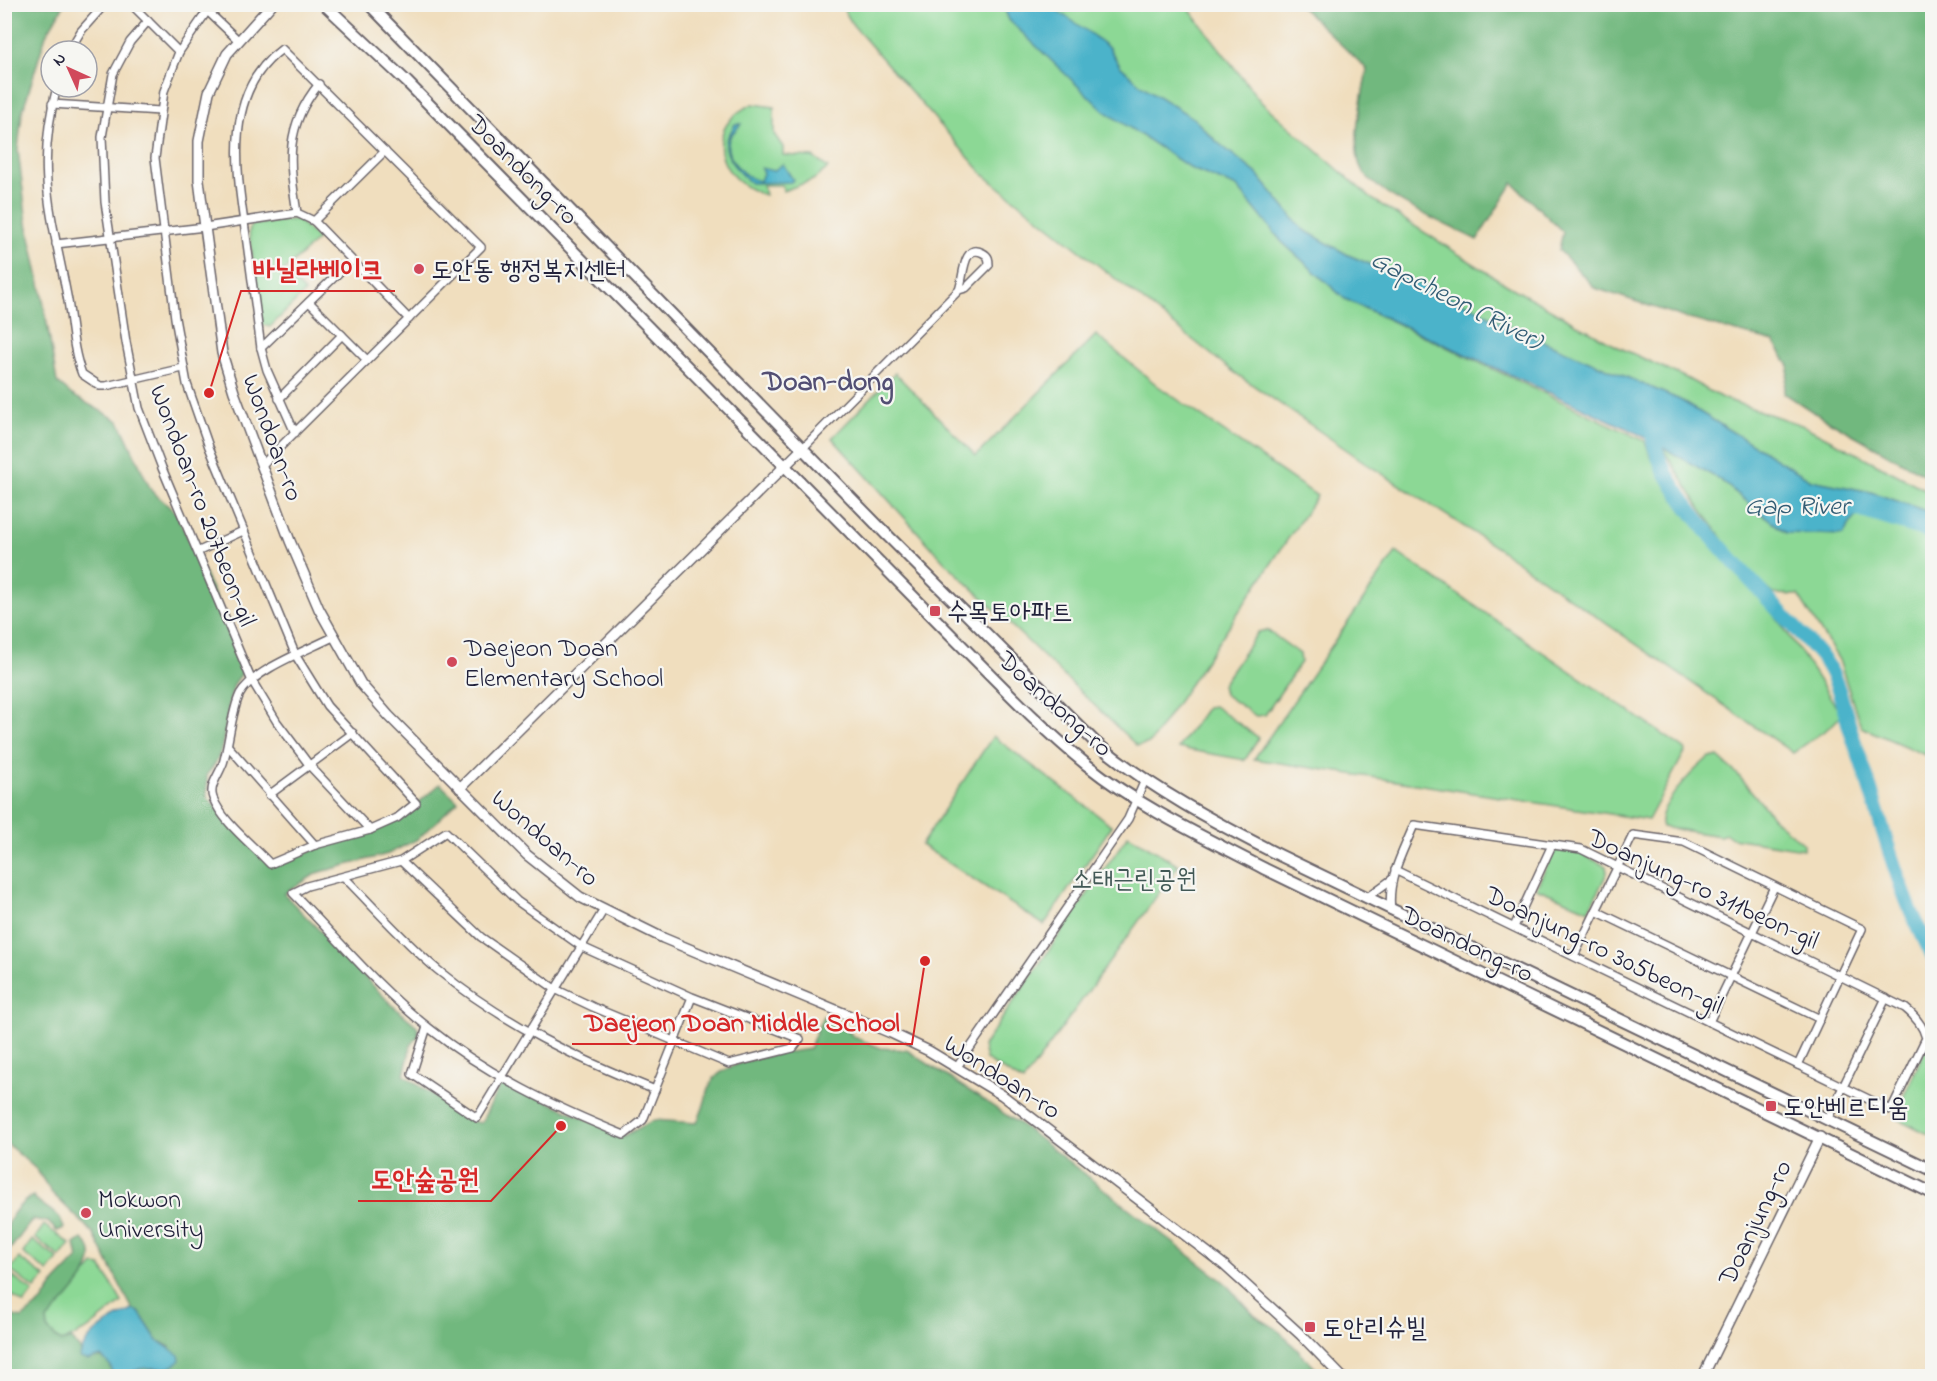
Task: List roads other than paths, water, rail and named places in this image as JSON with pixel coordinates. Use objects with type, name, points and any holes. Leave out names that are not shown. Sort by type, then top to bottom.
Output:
[{"type":"main road","name":"Doandong-ro","points":[[324,4],[407,82],[1029,713],[1088,765],[1137,801],[1275,874],[1932,1193]]},
{"type":"main road","name":"Doandong-ro","points":[[369,4],[803,448],[1096,743],[1145,780],[1191,809],[1366,898],[1932,1170]]},
{"type":"main road","name":"Doanjung-ro","points":[[1820,1137],[1827,1120]]},
{"type":"street","points":[[76,39],[105,4]]},
{"type":"street","points":[[131,4],[179,52]]},
{"type":"street","points":[[200,4],[238,40]]},
{"type":"street","name":"Wondoan-ro 207beon-gil","points":[[212,4],[179,52],[164,91],[154,158],[183,368],[209,447],[296,656],[327,706],[416,803],[397,819],[370,830],[315,846],[270,864],[226,818],[212,796],[212,785],[222,768],[240,695],[251,679]]},
{"type":"street","name":"Wondoan-ro","points":[[272,4],[238,40],[218,68],[202,119],[199,141],[199,180],[205,228],[222,353],[290,541],[333,637],[361,684],[389,716],[539,866],[579,897],[603,911],[891,1033],[957,1067],[1002,1095],[1224,1265],[1301,1335],[1341,1377]]},
{"type":"street","name":"Wondoan-ro 207beon-gil","points":[[148,21],[130,42],[113,74],[102,137],[102,168],[110,237],[139,408],[251,679],[277,722],[310,766],[370,830]]},
{"type":"street","points":[[261,466],[295,433],[481,247],[282,49],[272,57],[245,101],[238,126],[238,185],[261,348],[279,399],[295,433]]},
{"type":"street","points":[[297,213],[289,162],[291,143],[301,111],[319,84]]},
{"type":"street","points":[[53,99],[44,162],[46,195],[82,374],[100,386],[183,368]]},
{"type":"street","points":[[52,104],[160,111]]},
{"type":"street","points":[[314,221],[385,151]]},
{"type":"street","points":[[56,244],[205,228],[297,213],[314,221],[409,319]]},
{"type":"street","points":[[460,788],[959,290],[964,280],[965,259],[971,253],[984,253],[989,260],[989,265],[966,288],[959,290]]},
{"type":"street","points":[[261,348],[351,261]]},
{"type":"street","points":[[309,302],[367,360]]},
{"type":"street","points":[[279,399],[342,335]]},
{"type":"street","points":[[199,551],[243,531]]},
{"type":"street","points":[[251,679],[333,637]]},
{"type":"street","points":[[269,795],[353,733]]},
{"type":"street","points":[[228,746],[315,846]]},
{"type":"street","points":[[957,1067],[1128,819],[1145,780]]},
{"type":"street","name":"Doanjung-ro 311beon-gil","points":[[1391,880],[1414,825],[1581,849],[1886,998]]},
{"type":"street","points":[[401,861],[481,937],[555,990],[674,1041],[729,1064],[793,1048],[800,1039],[692,997],[582,947],[518,901],[446,832],[401,861],[307,886],[293,893],[427,1027],[464,1055],[554,1105],[624,1135],[643,1120],[674,1041],[692,997]]},
{"type":"street","points":[[1574,956],[1632,836],[1684,842],[1862,929],[1798,1065]]},
{"type":"street","points":[[1514,927],[1552,845]]},
{"type":"street","name":"Doanjung-ro 305beon-gil","points":[[1395,870],[1843,1087]]},
{"type":"street","points":[[344,877],[438,969],[494,1012],[528,1033],[655,1090]]},
{"type":"street","points":[[1366,898],[1391,880]]},
{"type":"street","points":[[1391,880],[1391,910]]},
{"type":"street","points":[[1709,1022],[1774,886]]},
{"type":"street","points":[[427,1027],[412,1074],[477,1118],[603,911]]},
{"type":"street","name":"Doanjung-ro 305beon-gil","points":[[1596,911],[1820,1019]]},
{"type":"street","points":[[1843,1087],[1891,1110],[1926,1038],[1924,1029],[1914,1015],[1886,998]]},
{"type":"street","name":"Doanjung-ro","points":[[1827,1120],[1886,998]]},
{"type":"street","name":"Doanjung-ro","points":[[1703,1377],[1820,1137]]},
{"type":"water","name":"Gap River","points":[[1003,5],[1049,5],[1087,31],[1109,48],[1120,66],[1142,86],[1193,118],[1217,142],[1256,173],[1302,229],[1348,255],[1475,308],[1507,326],[1680,400],[1811,480],[1871,492],[1932,513],[1932,536],[1863,504],[1843,535],[1786,533],[1719,479],[1635,432],[1345,299],[1282,242],[1237,187],[1192,169],[1104,111],[1009,20]]},
{"type":"water","points":[[735,124],[741,124],[730,137],[728,146],[736,166],[748,176],[760,181],[763,173],[761,168],[773,171],[783,164],[793,180],[791,182],[751,183],[742,175],[730,160],[726,148],[726,142]]},
{"type":"water","points":[[133,1310],[139,1312],[157,1340],[179,1355],[180,1360],[171,1367],[146,1368],[113,1376],[111,1366],[101,1356],[87,1360],[80,1358],[86,1342],[100,1328]]},
{"type":"waterway","points":[[1653,424],[1656,449],[1670,479],[1692,512],[1830,669],[1900,881],[1932,955]]},
{"type":"waterway","name":"Gapcheon (River)","points":[[1841,504],[1932,532]]},
{"type":"place","name":"도안동 행정복지센터","points":[[419,269]]},
{"type":"place","name":"바닐라베이크","points":[[209,393]]},
{"type":"place","name":"수목토아파트","points":[[935,611]]},
{"type":"place","name":"Daejeon Doan Elementary School","points":[[452,662]]},
{"type":"place","name":"Daejeon Doan Middle School","points":[[925,961]]},
{"type":"place","name":"도안베르디움","points":[[1771,1106]]},
{"type":"place","name":"도안숲공원","points":[[561,1126]]},
{"type":"place","name":"Mokwon University","points":[[86,1213]]},
{"type":"place","name":"도안리슈빌","points":[[1310,1327]]},
{"type":"district","name":"Doan-dong","points":[[828,380]]},
{"type":"park label","name":"소태근린공원","points":[[1134,878]]}]
